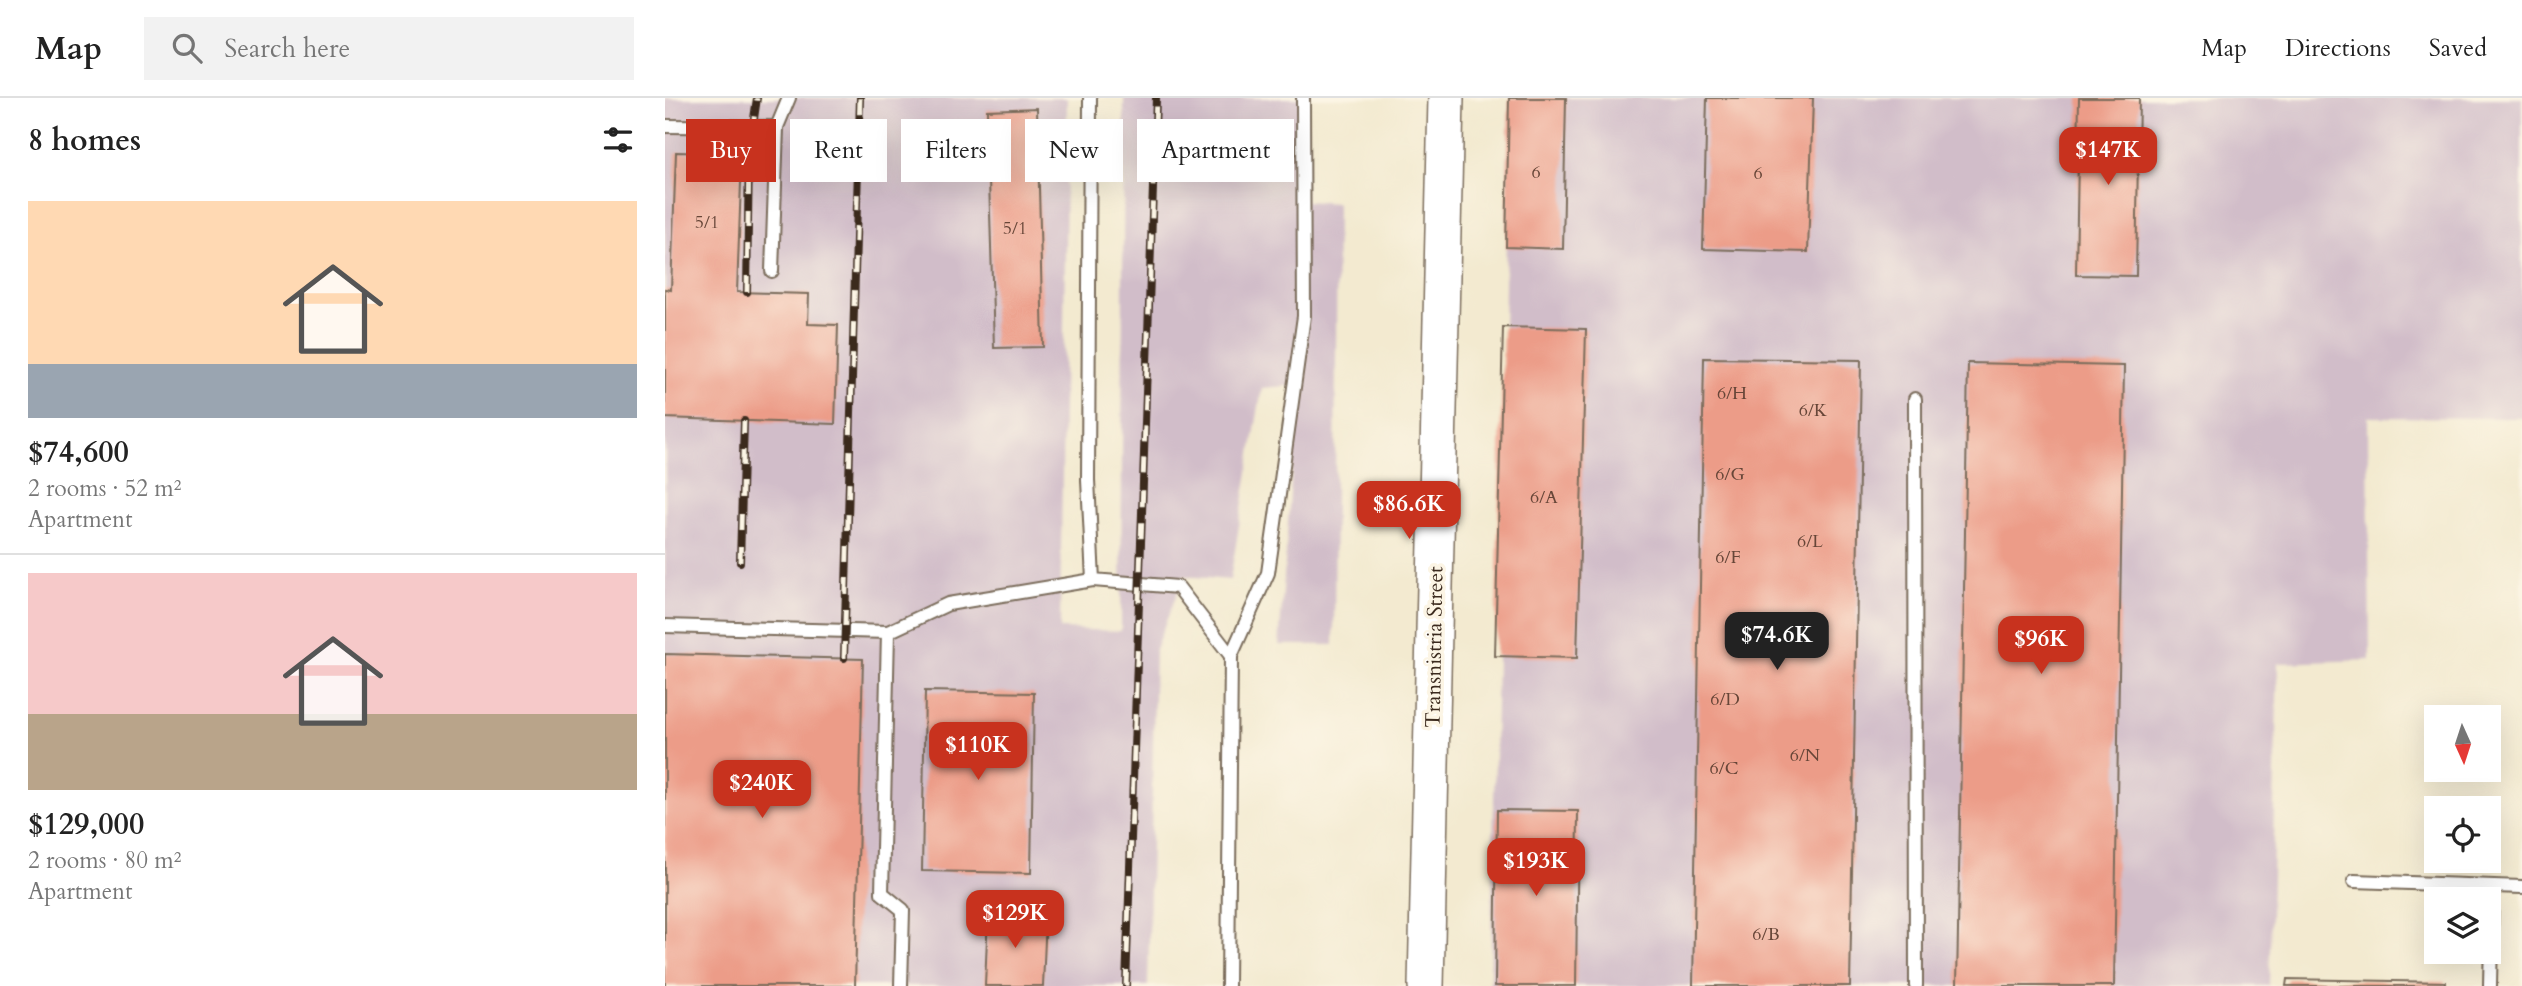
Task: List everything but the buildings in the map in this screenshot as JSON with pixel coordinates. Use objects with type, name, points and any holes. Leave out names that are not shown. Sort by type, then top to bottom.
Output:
[{"type":"street","name":"Transnistria Street","points":[[1426,986],[1446,98]]},
{"type":"lane","points":[[772,271],[777,127],[789,98]]},
{"type":"lane","points":[[1090,98],[1088,480],[1093,580]]},
{"type":"lane","points":[[1228,986],[1231,656],[1268,573],[1302,329],[1303,98]]},
{"type":"lane","points":[[665,126],[777,127]]},
{"type":"lane","points":[[1915,399],[1916,986]]},
{"type":"lane","points":[[665,626],[888,632],[948,604],[1093,580],[1178,587],[1231,656]]},
{"type":"lane","points":[[888,632],[882,894],[903,910],[901,986]]},
{"type":"lane","points":[[2354,881],[2522,887]]},
{"type":"lane","points":[[2490,986],[2492,886]]},
{"type":"shaded area","points":[[665,98],[1067,98],[1067,119],[1025,119],[1025,182],[1066,182],[1060,629],[1121,631],[1124,98],[1303,98],[1306,201],[1337,203],[1334,645],[1279,645],[1298,385],[1262,388],[1230,580],[1184,576],[1155,649],[1148,986],[665,986]]},
{"type":"shaded area","points":[[1509,98],[2522,98],[2522,418],[2368,417],[2370,660],[2278,663],[2269,986],[1490,986]]},
{"type":"railway","points":[[747,292],[749,153],[757,98]]},
{"type":"railway","points":[[844,658],[860,98]]},
{"type":"railway","points":[[1126,986],[1156,98]]},
{"type":"railway","points":[[740,562],[744,421]]}]
